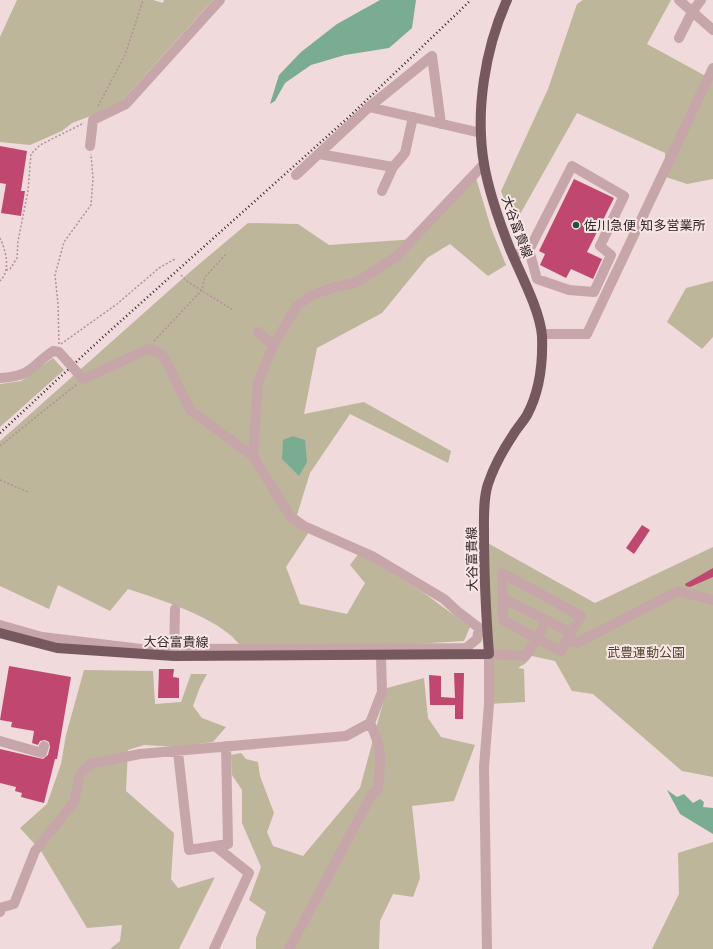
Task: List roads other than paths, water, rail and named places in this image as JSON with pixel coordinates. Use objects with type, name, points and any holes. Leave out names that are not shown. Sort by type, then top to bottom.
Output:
[{"type":"main road","name":"大谷富貴線","points":[[0,633],[58,648],[131,654],[174,652],[381,656],[489,654],[483,631],[484,512],[487,485],[498,458],[527,415],[536,392],[542,368],[542,334],[536,312],[498,218],[484,164],[481,133],[482,102],[487,64],[500,16],[507,0]]},
{"type":"street","points":[[90,146],[94,120],[126,104],[220,0]]},
{"type":"street","points":[[679,0],[713,30]]},
{"type":"street","points":[[679,38],[692,12],[702,0]]},
{"type":"street","points":[[296,174],[369,107],[432,56],[441,124]]},
{"type":"street","points":[[542,334],[587,334],[713,68]]},
{"type":"street","points":[[369,107],[481,133]]},
{"type":"street","points":[[382,191],[393,167],[405,153],[413,117]]},
{"type":"street","points":[[319,154],[393,167]]},
{"type":"street","points":[[253,456],[258,382],[273,346],[297,306],[312,295],[355,283],[396,257],[484,164]]},
{"type":"street","points":[[513,256],[529,250],[572,166],[624,196],[600,246],[611,255],[594,292],[569,290],[537,279],[529,250]]},
{"type":"street","points":[[258,332],[273,346]]},
{"type":"street","points":[[0,378],[17,377],[26,373],[53,351],[59,352],[80,375],[150,350],[162,355],[190,410],[253,456],[290,516],[304,526],[372,556],[444,599],[483,631],[477,639],[466,648],[174,652],[42,637],[0,625]]},
{"type":"street","points":[[502,573],[582,616],[569,636],[561,651],[504,620],[502,573]]},
{"type":"street","points":[[503,598],[546,620],[577,643],[678,590],[713,600]]},
{"type":"street","points":[[174,652],[175,609]]},
{"type":"street","points":[[487,949],[484,767],[489,704],[489,654],[525,656],[537,639],[546,620]]},
{"type":"street","points":[[0,912],[0,908],[14,904],[35,851],[74,802],[80,774],[90,764],[140,754],[178,752],[226,746],[346,736],[370,723],[382,692],[381,656]]},
{"type":"street","points":[[289,949],[372,794],[378,789],[381,759],[379,742],[370,723]]},
{"type":"street","points":[[0,741],[42,753],[44,746]]},
{"type":"street","points":[[178,752],[189,850],[228,844],[226,746]]},
{"type":"street","points":[[214,949],[249,873],[215,846]]},
{"type":"railway","points":[[0,433],[103,337],[350,116],[471,0]]},
{"type":"place","name":"佐川急便 知多営業所","points":[[576,225]]},
{"type":"park label","name":"武豊運動公園","points":[[646,652]]}]
